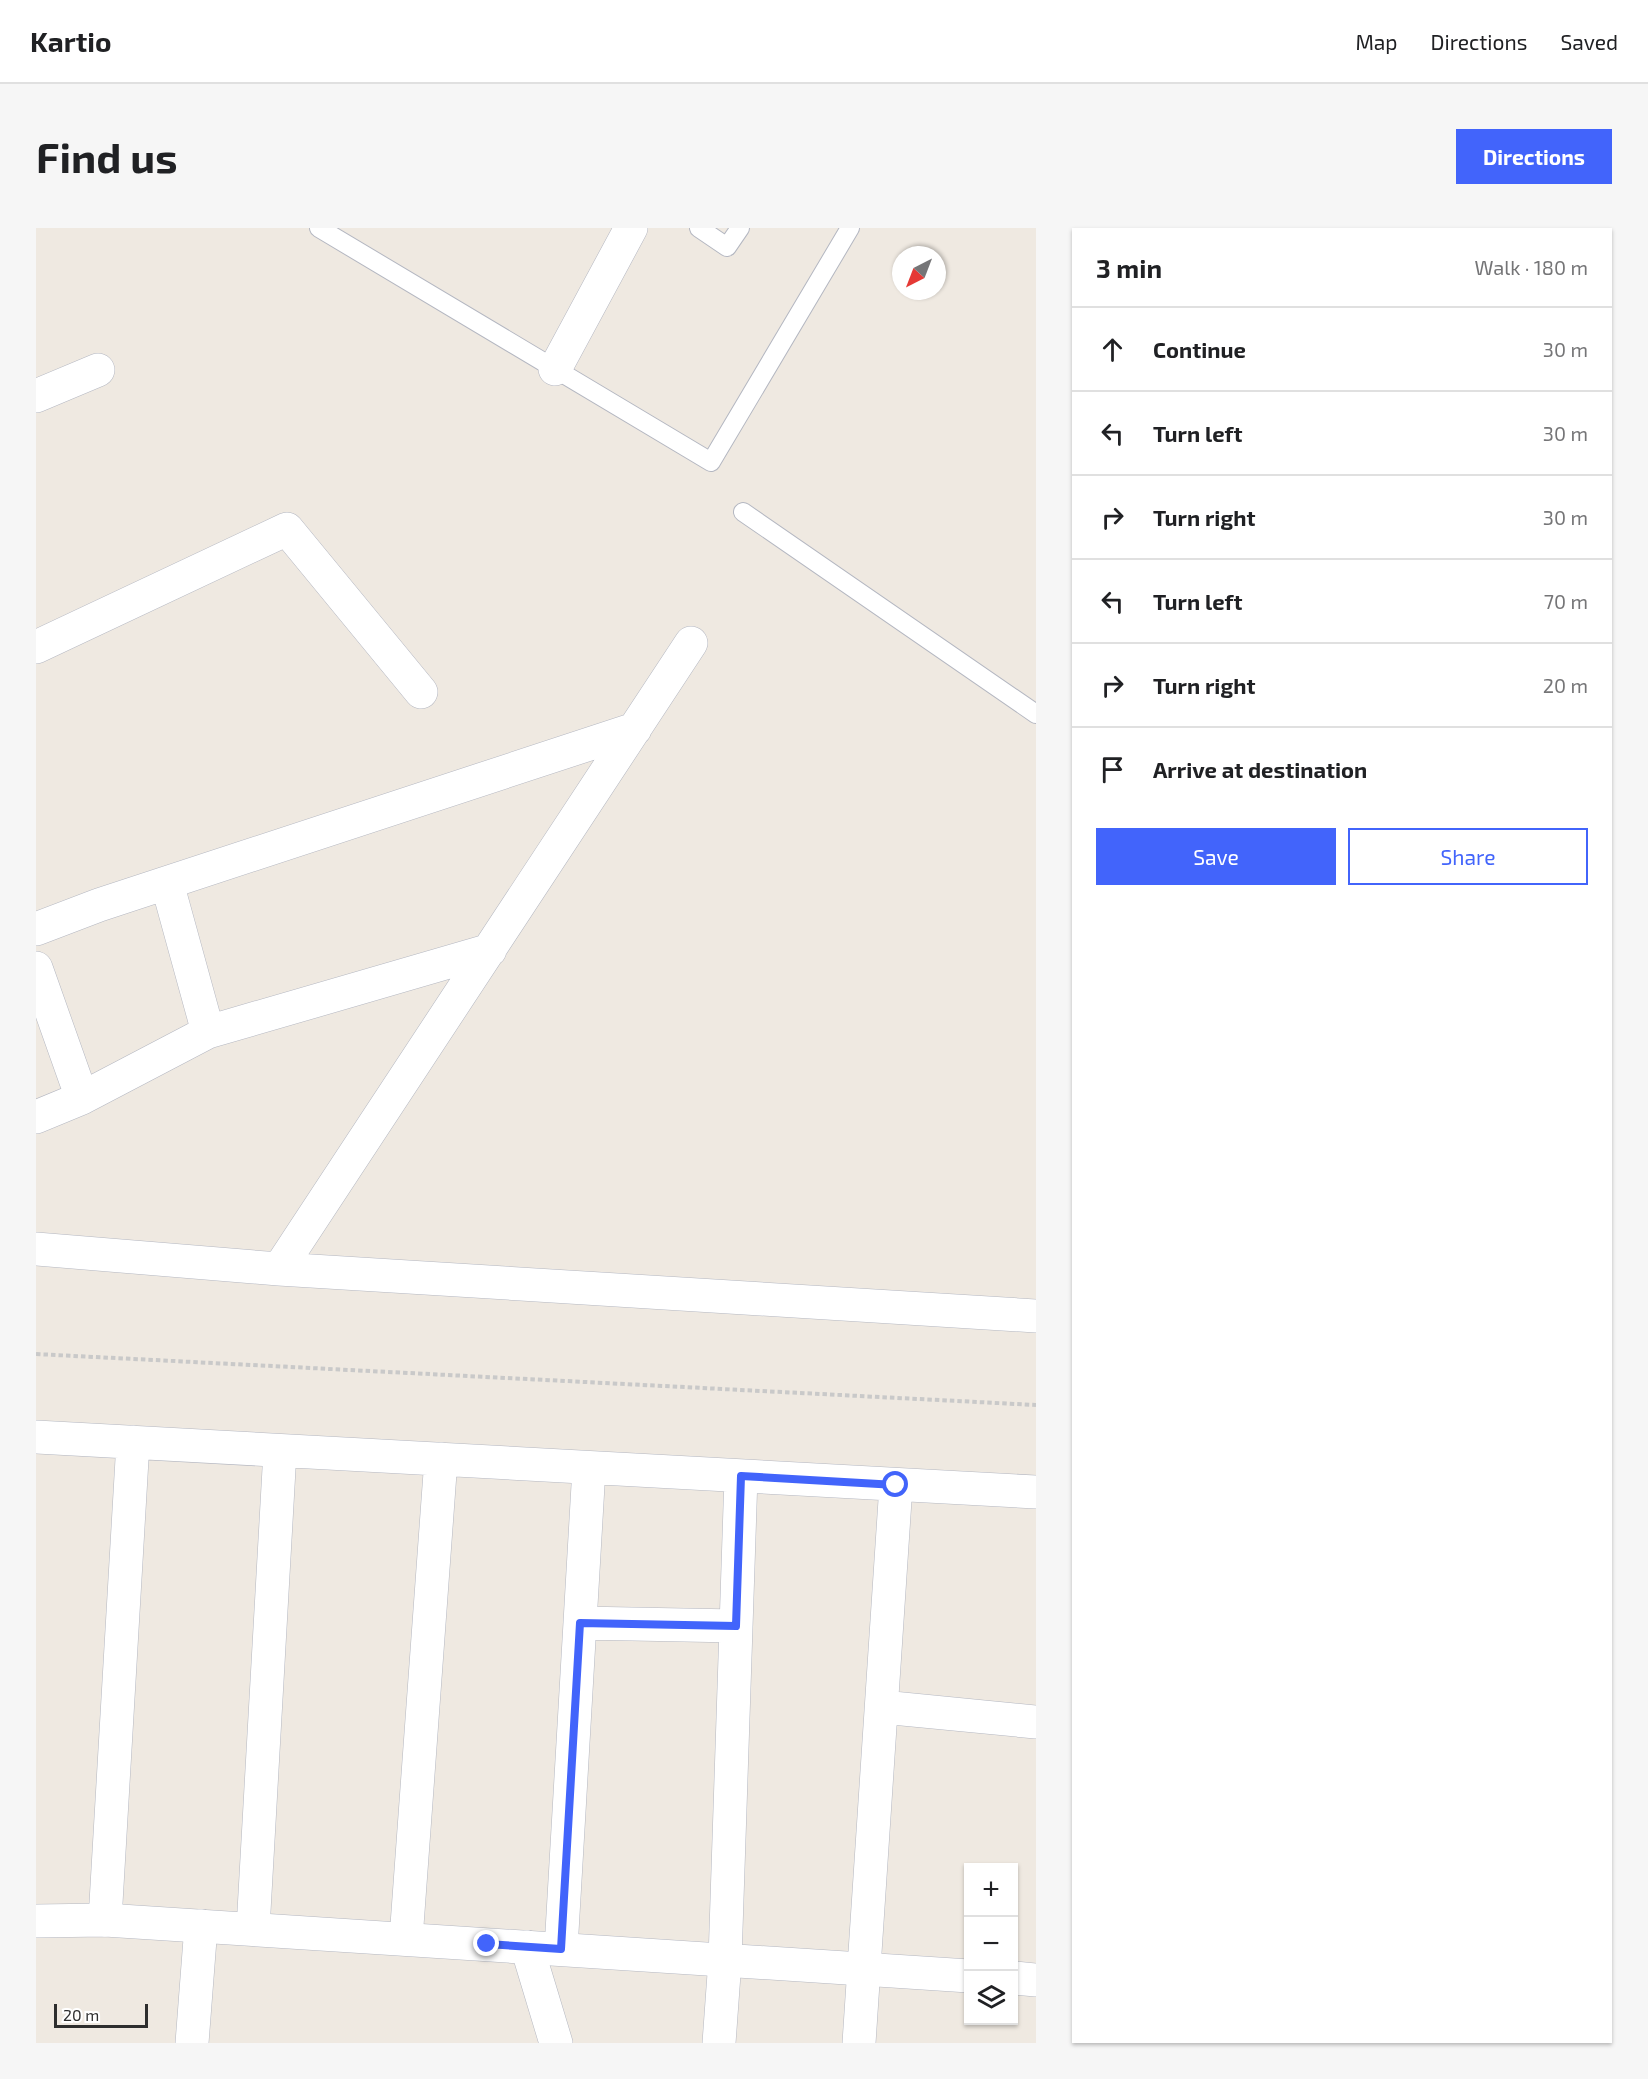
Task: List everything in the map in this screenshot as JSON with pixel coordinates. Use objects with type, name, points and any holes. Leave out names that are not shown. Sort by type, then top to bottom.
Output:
[{"type":"street","points":[[555,369],[631,228]]},
{"type":"street","points":[[36,396],[98,370]]},
{"type":"street","points":[[36,647],[286,529],[421,692]]},
{"type":"street","points":[[279,1269],[691,643]]},
{"type":"street","points":[[36,929],[167,883],[635,729]]},
{"type":"street","points":[[167,883],[208,1032]]},
{"type":"street","points":[[36,1117],[82,1098],[208,1032],[490,950]]},
{"type":"street","points":[[36,968],[82,1098]]},
{"type":"street","points":[[36,1249],[279,1269],[1036,1316]]},
{"type":"street","points":[[36,1437],[1036,1492]]},
{"type":"street","points":[[105,1920],[133,1442]]},
{"type":"street","points":[[253,1929],[280,1451]]},
{"type":"street","points":[[406,1939],[441,1459]]},
{"type":"street","points":[[561,1949],[589,1468]]},
{"type":"street","points":[[719,2043],[741,1476]]},
{"type":"street","points":[[859,2043],[866,1969],[896,1485]]},
{"type":"street","points":[[580,1623],[736,1626]]},
{"type":"street","points":[[882,1707],[1036,1714]]},
{"type":"street","points":[[36,1922],[105,1920],[964,1976]]},
{"type":"street","points":[[192,2043],[201,1926]]},
{"type":"street","points":[[527,1947],[556,2043]]},
{"type":"street","points":[[1018,1978],[1036,1980]]},
{"type":"lane","points":[[319,228],[711,462],[850,228]]},
{"type":"lane","points":[[699,228],[727,247],[740,228]]},
{"type":"lane","points":[[743,512],[1036,714]]},
{"type":"path","points":[[36,1354],[1036,1406]]},
{"type":"route","points":[[487,1944],[561,1949],[580,1623],[736,1626],[741,1476],[896,1485]]}]
